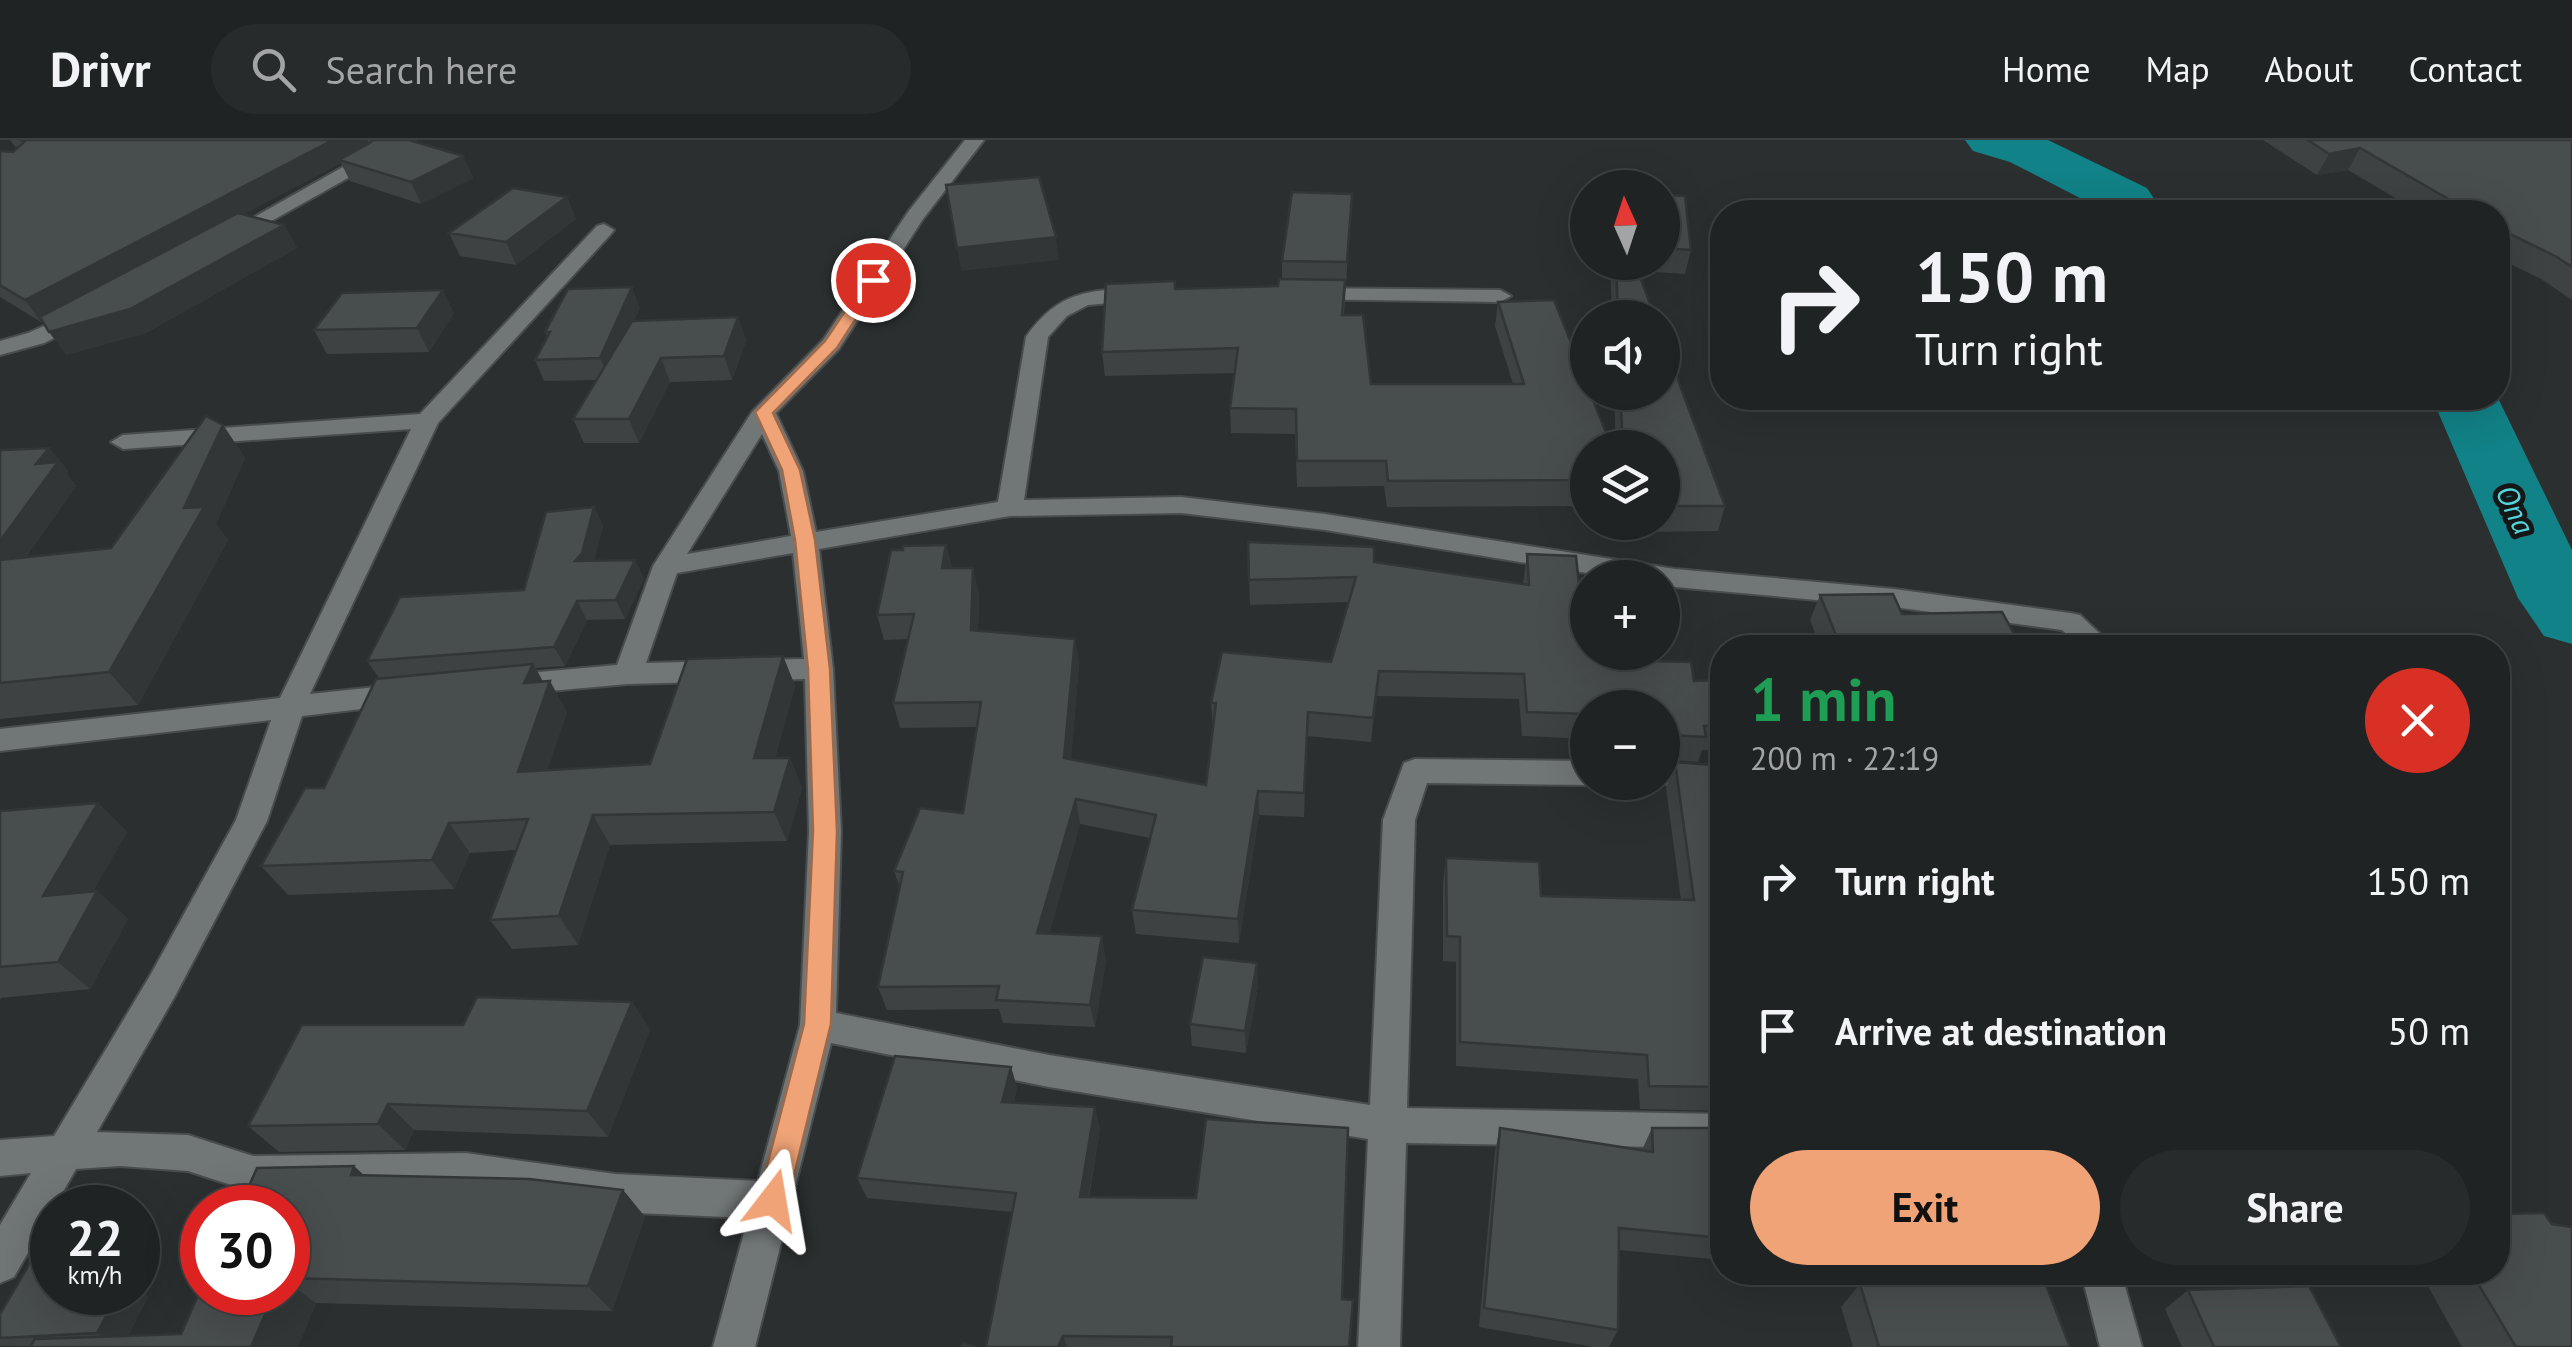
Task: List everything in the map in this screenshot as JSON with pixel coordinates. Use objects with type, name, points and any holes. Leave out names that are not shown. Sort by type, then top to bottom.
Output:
[{"type":"street","points":[[628,674],[666,566],[764,412],[831,344],[915,216],[975,140]]},
{"type":"street","points":[[212,246],[373,156]]},
{"type":"street","points":[[0,1263],[163,984],[251,820],[290,704],[427,421],[482,356],[553,287],[604,230]]},
{"type":"street","points":[[1010,508],[1037,338],[1051,316],[1072,301],[1093,297],[1173,294]]},
{"type":"street","points":[[1288,294],[1500,296]]},
{"type":"street","points":[[0,348],[36,338],[98,307]]},
{"type":"street","points":[[734,1347],[818,1024],[825,831],[819,669],[805,540],[791,470],[764,412]]},
{"type":"street","points":[[123,442],[427,421]]},
{"type":"street","points":[[666,566],[1010,508],[1182,505],[1325,522],[1675,578],[1894,598],[2070,622],[2086,635]]},
{"type":"street","points":[[470,688],[628,674],[819,669]]},
{"type":"street","points":[[0,740],[430,691]]},
{"type":"street","points":[[1379,1347],[1400,820],[1415,771],[1570,772]]},
{"type":"street","points":[[1680,776],[1710,777]]},
{"type":"street","points":[[818,1024],[1048,1071],[1388,1125],[1710,1131]]},
{"type":"street","points":[[0,1158],[120,1148],[188,1153],[253,1174],[466,1171],[614,1193],[773,1200]]},
{"type":"street","points":[[2104,1285],[2121,1347]]},
{"type":"building","points":[[21,140],[333,140],[25,300],[0,285],[0,151],[13,152],[24,142]]},
{"type":"building","points":[[372,140],[409,140],[463,156],[411,182],[339,160]]},
{"type":"building","points":[[2308,140],[2572,140],[2572,267],[2510,234],[2510,200],[2450,200],[2360,148],[2329,154]]},
{"type":"building","points":[[1039,177],[1056,237],[957,248],[946,185]]},
{"type":"building","points":[[513,188],[567,197],[506,242],[449,233]]},
{"type":"building","points":[[1292,192],[1352,194],[1347,262],[1282,261]]},
{"type":"building","points":[[1680,196],[1685,196],[1691,250],[1680,249]]},
{"type":"building","points":[[238,213],[284,225],[130,309],[49,332],[40,317]]},
{"type":"building","points":[[1279,279],[1345,280],[1342,315],[1363,315],[1371,384],[1524,384],[1498,302],[1554,300],[1570,340],[1570,410],[1597,410],[1605,430],[1570,430],[1570,480],[1388,481],[1386,461],[1297,461],[1296,409],[1230,408],[1238,348],[1102,352],[1106,284],[1175,281],[1175,289],[1278,286]]},
{"type":"building","points":[[1617,280],[1641,280],[1649,300],[1617,300]]},
{"type":"building","points":[[632,287],[600,358],[535,360],[568,289]]},
{"type":"building","points":[[443,290],[417,328],[314,330],[342,293]]},
{"type":"building","points":[[738,317],[724,356],[661,358],[629,419],[573,419],[632,321]]},
{"type":"building","points":[[1680,385],[1725,506],[1680,506],[1680,430],[1622,430],[1621,410],[1680,410]]},
{"type":"building","points":[[206,416],[223,425],[184,508],[204,507],[109,672],[0,683],[0,560],[111,548]]},
{"type":"building","points":[[49,448],[36,464],[58,462],[0,541],[1,450]]},
{"type":"building","points":[[594,507],[582,553],[575,561],[635,560],[616,600],[577,601],[554,647],[367,661],[400,597],[524,590],[546,512]]},
{"type":"building","points":[[1248,542],[1374,547],[1374,562],[1529,585],[1527,554],[1576,556],[1576,560],[1570,560],[1570,670],[1680,670],[1680,662],[1691,662],[1694,681],[1710,680],[1710,726],[1704,726],[1706,737],[1680,736],[1680,690],[1570,690],[1570,713],[1527,712],[1524,674],[1379,671],[1373,718],[1308,712],[1304,793],[1258,791],[1238,919],[1132,910],[1156,815],[1076,799],[1037,933],[1102,936],[1090,1005],[996,1000],[999,986],[878,987],[903,872],[894,871],[920,808],[963,813],[981,702],[893,703],[914,614],[877,615],[891,550],[946,545],[942,568],[973,568],[971,630],[1075,639],[1064,758],[1206,785],[1216,703],[1211,703],[1222,652],[1331,662],[1356,577],[1249,580]]},
{"type":"building","points":[[1893,594],[1902,614],[2002,612],[2015,635],[1836,635],[1820,595]]},
{"type":"building","points":[[783,656],[754,758],[790,758],[774,812],[593,815],[559,916],[490,920],[528,819],[449,823],[432,860],[261,866],[305,788],[324,788],[376,679],[533,664],[524,683],[550,681],[518,772],[650,764],[687,659]]},
{"type":"building","points":[[1680,762],[1710,765],[1710,1087],[1649,1086],[1647,1055],[1460,1042],[1460,937],[1447,936],[1446,858],[1539,862],[1541,896],[1694,900],[1680,798]]},
{"type":"building","points":[[98,803],[43,896],[97,891],[58,962],[0,967],[0,811]]},
{"type":"building","points":[[1203,957],[1257,963],[1245,1031],[1190,1024]]},
{"type":"building","points":[[477,997],[632,1002],[587,1111],[388,1104],[378,1124],[248,1126],[302,1025],[463,1025]]},
{"type":"building","points":[[895,1056],[1011,1067],[1002,1102],[1095,1107],[1080,1197],[1196,1198],[1206,1119],[1348,1128],[1342,1299],[1353,1300],[1349,1347],[1171,1347],[1172,1337],[1063,1336],[1058,1347],[986,1347],[1016,1193],[857,1178]]},
{"type":"building","points":[[1500,1128],[1653,1152],[1652,1128],[1710,1128],[1710,1237],[1619,1228],[1618,1330],[1484,1308]]},
{"type":"building","points":[[354,1166],[351,1175],[529,1179],[623,1190],[588,1286],[310,1279],[310,1185],[249,1185],[257,1168]]},
{"type":"building","points":[[2544,1213],[2552,1224],[2572,1227],[2572,1347],[2516,1347],[2479,1285],[2510,1285],[2510,1214]]},
{"type":"building","points":[[30,1261],[30,1315],[107,1315],[97,1333],[0,1338],[0,1314]]},
{"type":"building","points":[[1860,1285],[2046,1285],[2070,1347],[1879,1347]]},
{"type":"building","points":[[2309,1286],[2341,1347],[2214,1347],[2188,1290]]},
{"type":"building","points":[[189,1315],[265,1315],[251,1347],[30,1347],[35,1339],[181,1334]]},
{"type":"waterway","name":"Ona","points":[[1991,140],[2029,151],[2128,200]]},
{"type":"waterway","name":"Ona","points":[[2471,410],[2557,598],[2572,617]]},
{"type":"route","points":[[773,1200],[818,1024],[825,831],[819,669],[805,540],[791,470],[764,412],[831,344],[873,280]]}]
